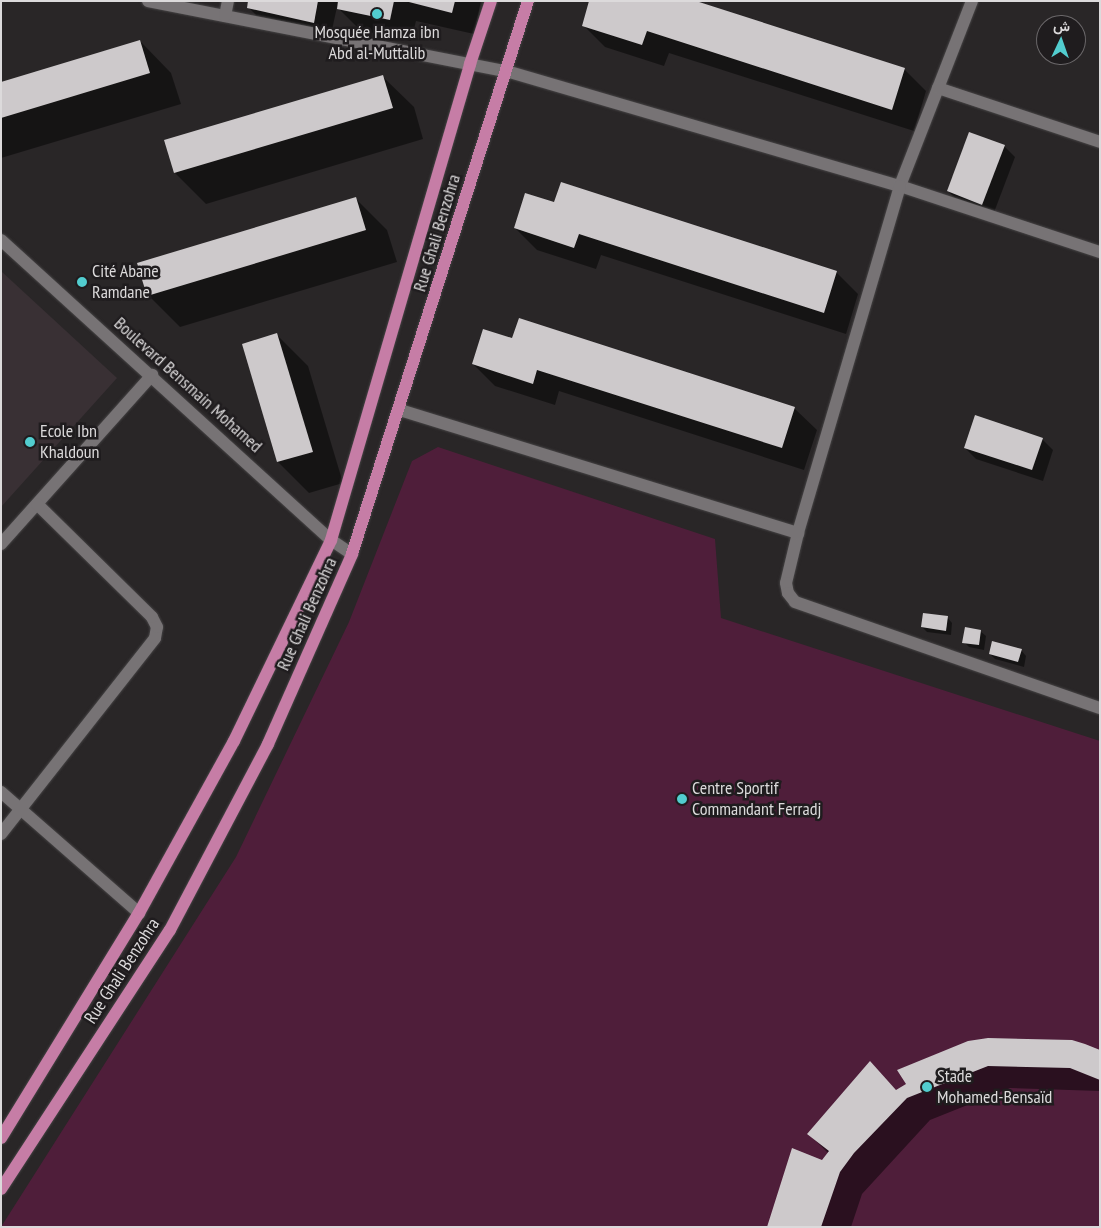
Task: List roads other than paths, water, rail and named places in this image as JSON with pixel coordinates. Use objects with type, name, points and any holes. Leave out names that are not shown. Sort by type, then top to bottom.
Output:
[{"type":"main road","name":"Rue Ghali Benzohra","points":[[1,1138],[139,913],[234,740],[331,540],[470,64],[491,1]]},
{"type":"main road","name":"Rue Ghali Benzohra","points":[[1,1189],[170,930],[268,744],[352,554],[400,410],[528,1]]},
{"type":"street","points":[[148,1],[506,71],[900,186],[1100,252]]},
{"type":"street","points":[[225,16],[228,1]]},
{"type":"street","points":[[972,1],[900,186],[798,533],[786,583],[788,593],[795,602],[1100,708]]},
{"type":"street","points":[[938,88],[1100,142]]},
{"type":"street","name":"Boulevard Bensmain Mohamed","points":[[1,240],[152,375],[331,540],[352,554]]},
{"type":"street","points":[[1,544],[152,375]]},
{"type":"street","points":[[400,410],[798,533]]},
{"type":"street","points":[[1,834],[22,810],[155,638],[157,627],[152,617],[37,504]]},
{"type":"street","points":[[1,792],[139,913]]},
{"type":"place","name":"Mosquée Hamza ibn Abd al-Muttalib","points":[[377,14]]},
{"type":"place","name":"Cité Abane Ramdane","points":[[82,282]]},
{"type":"place","name":"Ecole Ibn Khaldoun","points":[[30,442]]},
{"type":"place","name":"Centre Sportif Commandant Ferradj","points":[[682,799]]},
{"type":"place","name":"Stade Mohamed-Bensaïd","points":[[927,1087]]}]
